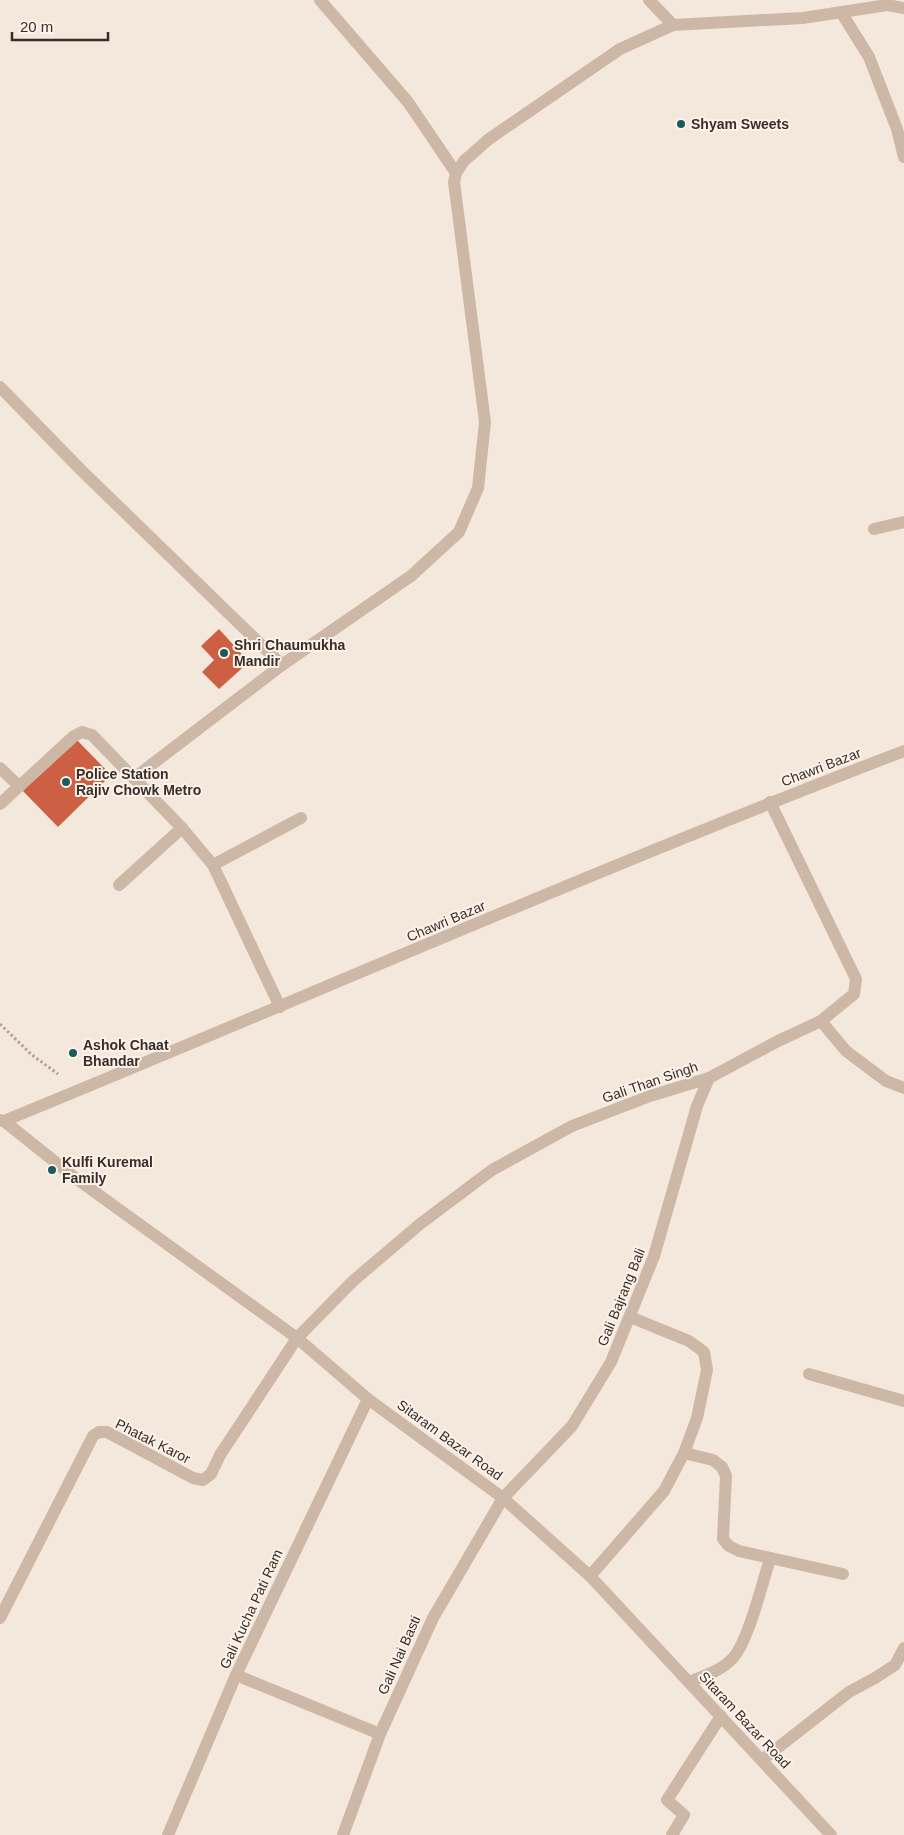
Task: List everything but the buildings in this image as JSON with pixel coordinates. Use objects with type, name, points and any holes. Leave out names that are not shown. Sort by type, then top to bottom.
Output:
[{"type":"street","points":[[320,0],[408,102],[456,172]]},
{"type":"street","points":[[649,0],[673,25]]},
{"type":"street","points":[[134,778],[282,666],[412,576],[459,532],[478,488],[485,422],[454,182],[456,172],[464,161],[489,138],[620,49],[673,25],[803,18],[887,4],[904,8]]},
{"type":"street","points":[[841,12],[869,57],[897,129],[904,156]]},
{"type":"street","points":[[0,387],[81,470],[282,666]]},
{"type":"street","points":[[874,529],[904,522]]},
{"type":"street","points":[[0,804],[74,736],[82,732],[92,735],[182,828],[213,865],[280,1007]]},
{"type":"street","name":"Chawri Bazar","points":[[2,1120],[280,1007],[770,802],[904,751]]},
{"type":"street","points":[[0,768],[19,786]]},
{"type":"street","name":"Gali Than Singh","points":[[297,1338],[353,1281],[420,1224],[492,1170],[572,1126],[650,1096],[709,1078],[778,1041],[821,1021],[854,994],[856,979],[770,802]]},
{"type":"street","points":[[213,865],[301,818]]},
{"type":"street","points":[[119,884],[182,828]]},
{"type":"street","points":[[821,1021],[846,1051],[886,1081],[904,1088]]},
{"type":"street","name":"Gali Bajrang Bali","points":[[503,1498],[572,1426],[611,1362],[654,1256],[697,1106],[709,1078]]},
{"type":"street","name":"Sitaram Bazar Road","points":[[2,1120],[74,1177],[297,1338],[368,1399],[503,1498],[590,1576],[831,1835]]},
{"type":"street","points":[[590,1576],[664,1491],[684,1453],[697,1418],[707,1370],[704,1352],[689,1341],[630,1317]]},
{"type":"street","name":"Phatak Karor","points":[[0,1618],[93,1436],[99,1432],[106,1432],[193,1478],[203,1480],[211,1474],[220,1454],[297,1338]]},
{"type":"street","points":[[809,1374],[904,1401]]},
{"type":"street","name":"Gali Kucha Pati Ram","points":[[168,1835],[236,1675],[368,1399]]},
{"type":"street","points":[[684,1453],[713,1460],[722,1467],[726,1476],[723,1539],[729,1546],[739,1551],[770,1559],[843,1574]]},
{"type":"street","name":"Gali Nai Basti","points":[[343,1835],[380,1734],[432,1618],[503,1498]]},
{"type":"street","points":[[689,1682],[716,1671],[734,1657],[746,1635],[770,1559]]},
{"type":"street","points":[[762,1760],[849,1692],[895,1665],[904,1648]]},
{"type":"street","points":[[236,1675],[380,1734]]},
{"type":"street","points":[[672,1835],[684,1815],[667,1800],[722,1716]]},
{"type":"path","points":[[0,1024],[32,1055]]},
{"type":"place","name":"Shyam Sweets","points":[[681,124]]},
{"type":"place","name":"Shri Chaumukha Mandir","points":[[224,653]]},
{"type":"place","name":"Police Station Rajiv Chowk Metro","points":[[66,782]]},
{"type":"place","name":"Ashok Chaat Bhandar","points":[[73,1053]]},
{"type":"place","name":"Kulfi Kuremal Family","points":[[52,1170]]}]
